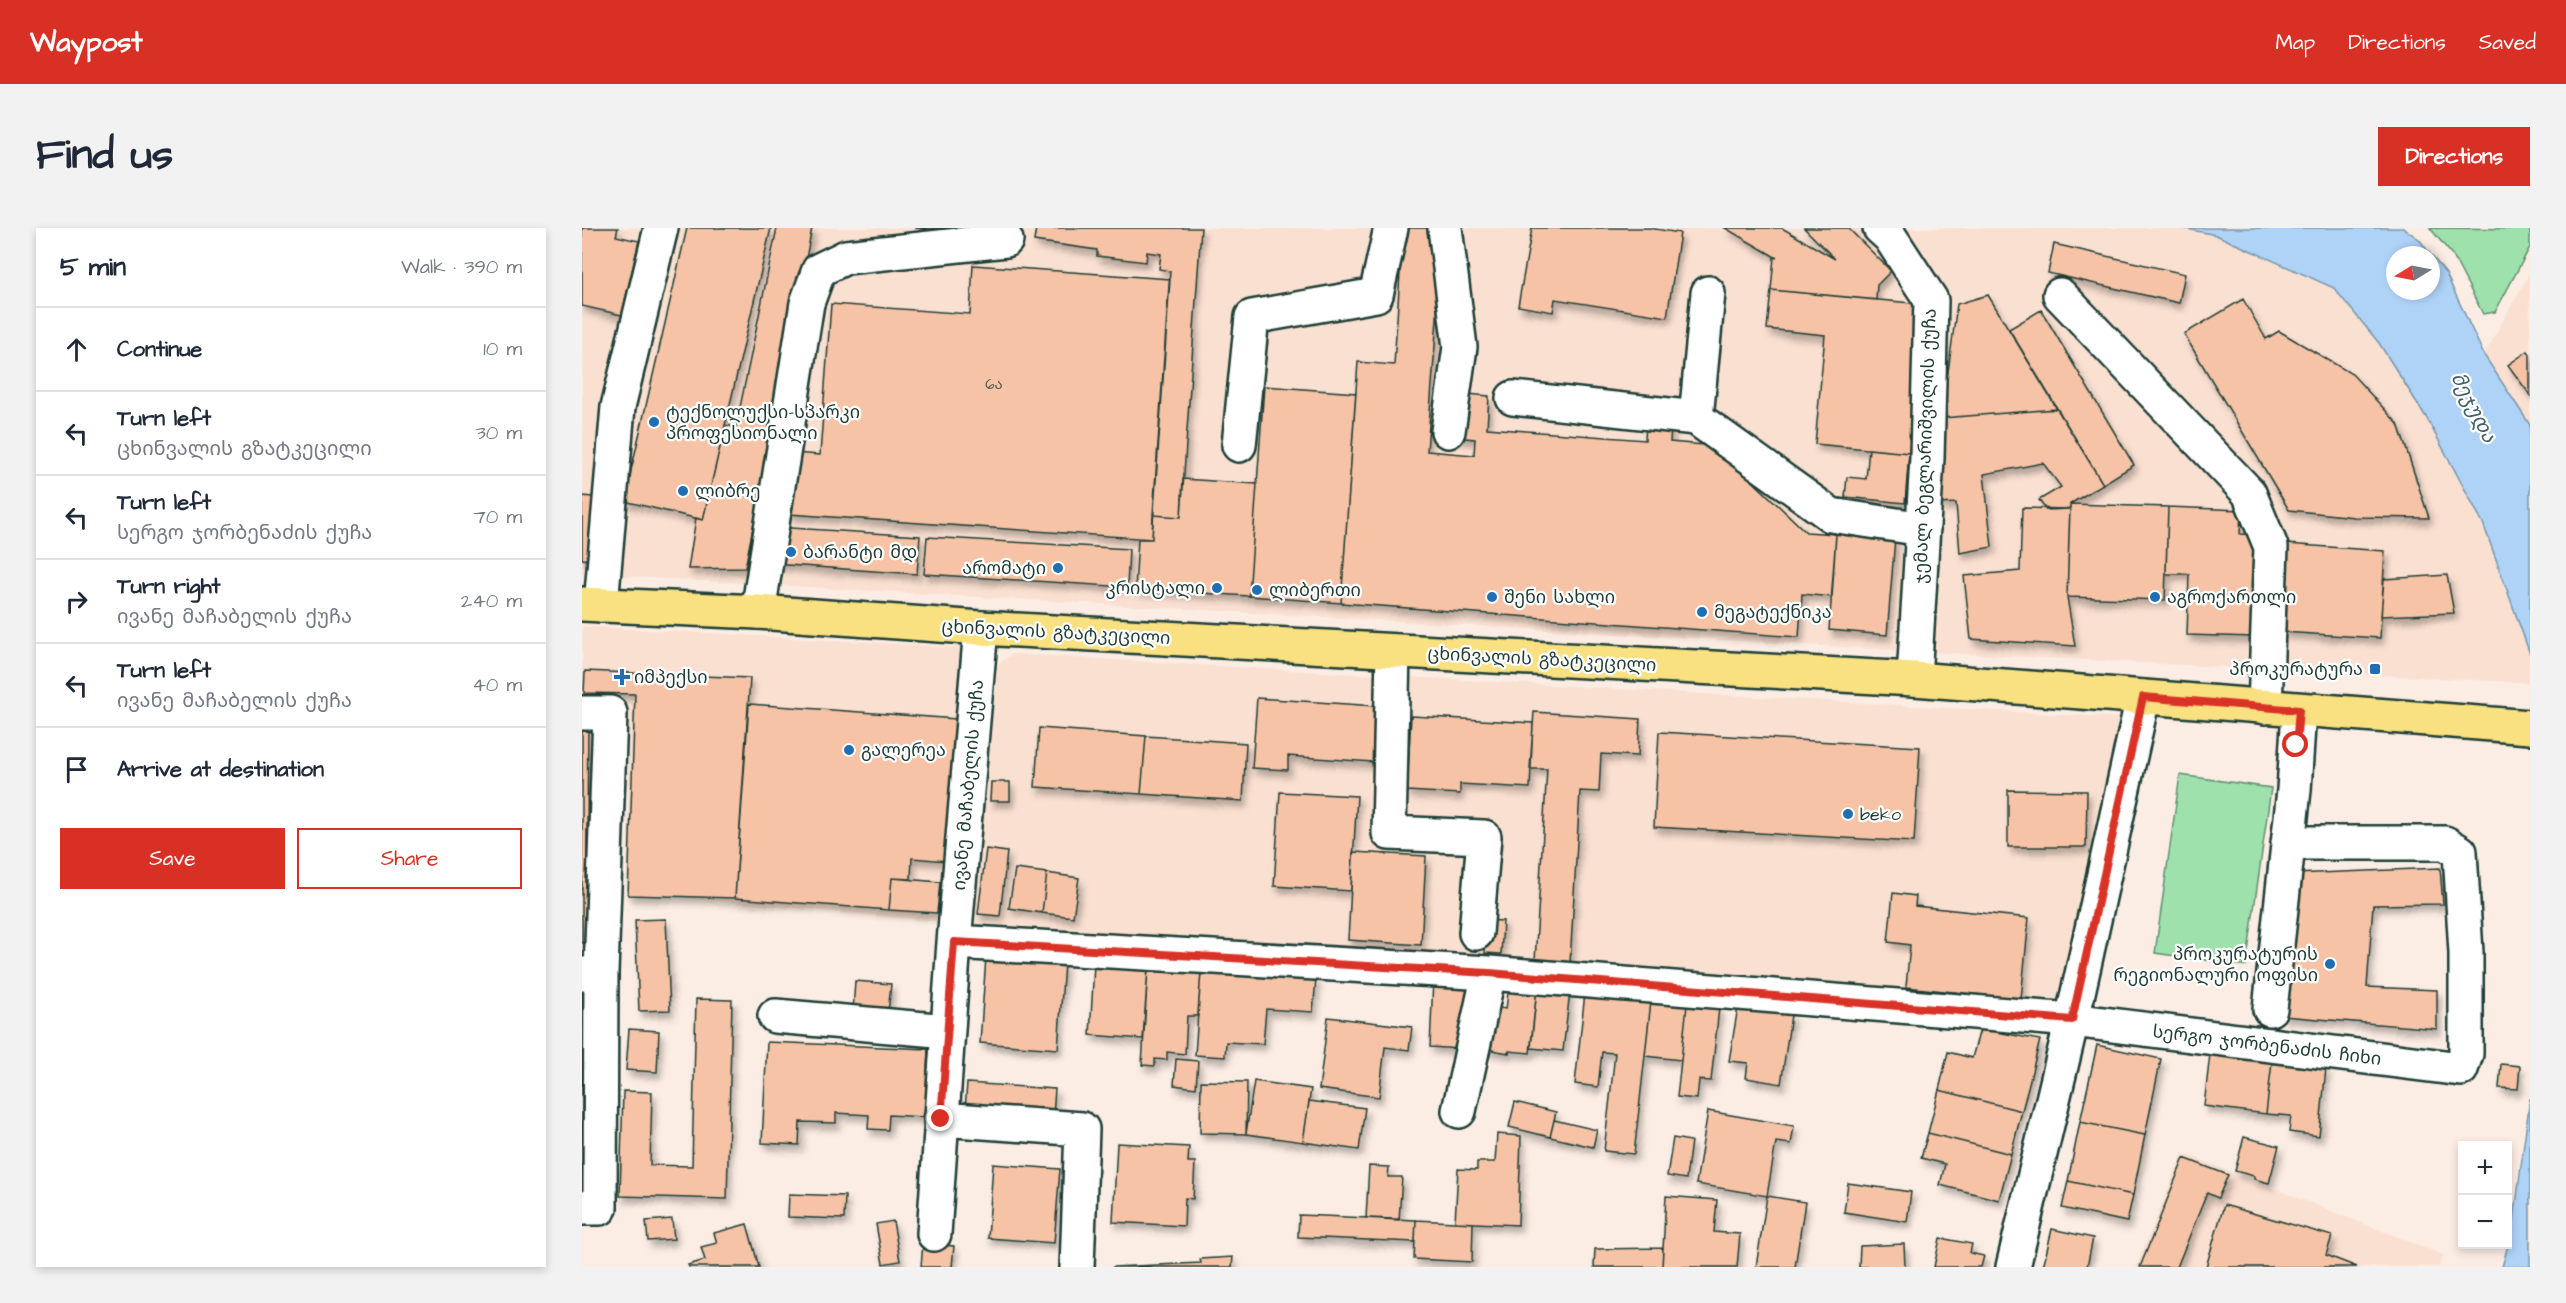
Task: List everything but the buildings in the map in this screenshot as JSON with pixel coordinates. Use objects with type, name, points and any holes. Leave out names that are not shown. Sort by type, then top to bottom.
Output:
[{"type":"main road","name":"ცხინვალის გზატკეცილი","points":[[592,605],[758,612],[981,628],[1914,679],[2515,726]]},
{"type":"street","points":[[592,605],[618,407],[661,228]]},
{"type":"street","points":[[1239,445],[1252,317],[1376,295],[1391,228]]},
{"type":"street","points":[[1445,228],[1460,347],[1448,431]]},
{"type":"street","name":"ჯემალ ბეგლარიშვილის ქუჩა","points":[[1880,228],[1890,237],[1931,300],[1923,529],[1914,679]]},
{"type":"street","points":[[758,612],[807,303],[819,270],[846,257],[1006,240]]},
{"type":"street","points":[[1696,418],[1708,294]]},
{"type":"street","points":[[2060,295],[2249,493],[2271,547],[2265,707]]},
{"type":"street","points":[[1513,398],[1696,418],[1831,515],[1923,529]]},
{"type":"street","name":"ივანე მაჩაბელის ქუჩა","points":[[934,1234],[954,942],[981,628]]},
{"type":"street","points":[[1393,651],[1389,833],[1484,837],[1476,933]]},
{"type":"street","points":[[2013,1267],[2072,1020],[2143,697]]},
{"type":"street","points":[[2270,1009],[2294,790],[2299,710]]},
{"type":"street","points":[[582,713],[610,713],[592,973],[600,1208],[582,1208]]},
{"type":"street","name":"სერგო ჯორბენაძის ჩიხი","points":[[2072,1020],[2461,1070],[2466,1054],[2466,953],[2460,852],[2445,843],[2288,843]]},
{"type":"street","points":[[954,942],[1489,973],[2072,1020]]},
{"type":"street","points":[[1459,1111],[1489,973]]},
{"type":"street","points":[[776,1016],[948,1031]]},
{"type":"street","points":[[941,1119],[1082,1129],[1077,1267]]},
{"type":"shaded area","points":[[582,228],[2182,228],[2216,235],[2334,288],[2379,343],[2426,417],[2483,523],[2530,654],[2530,683],[1891,650],[582,574]]},
{"type":"shaded area","points":[[2530,272],[2530,425],[2484,355]]},
{"type":"shaded area","points":[[582,626],[969,648],[943,922],[629,893],[628,710],[582,709]]},
{"type":"shaded area","points":[[1012,654],[2122,718],[2059,1009],[973,925],[998,664]]},
{"type":"shaded area","points":[[2183,1153],[2444,1255],[2439,1267],[2136,1267]]},
{"type":"green space","points":[[2430,228],[2530,229],[2530,247],[2495,312],[2483,314],[2453,256]]},
{"type":"green space","points":[[2180,775],[2271,788],[2246,966],[2155,953]]},
{"type":"water","name":"მეჯუდა","points":[[2182,228],[2403,228],[2419,239],[2424,246],[2386,246],[2386,300],[2440,300],[2440,266],[2446,274],[2484,355],[2530,425],[2530,654],[2483,523],[2426,417],[2379,343],[2334,288],[2216,235]]},
{"type":"water","points":[[2530,1098],[2530,1267],[2502,1267],[2507,1249],[2512,1249]]},
{"type":"place","name":"ტექნოლუქსი-სპარკი პროფესიონალი","points":[[654,422]]},
{"type":"place","name":"ლიბრე","points":[[683,491]]},
{"type":"place","name":"ბარანტი მდ","points":[[791,552]]},
{"type":"place","name":"არომატი","points":[[1058,568]]},
{"type":"place","name":"კრისტალი","points":[[1217,588]]},
{"type":"place","name":"ლიბერთი","points":[[1257,590]]},
{"type":"place","name":"შენი სახლი","points":[[1492,597]]},
{"type":"place","name":"აგროქართლი","points":[[2155,597]]},
{"type":"place","name":"მეგატექნიკა","points":[[1702,612]]},
{"type":"place","name":"პროკურატურა","points":[[2375,669]]},
{"type":"place","name":"იმპექსი","points":[[622,677]]},
{"type":"place","name":"გალერეა","points":[[849,750]]},
{"type":"place","name":"beko","points":[[1848,814]]},
{"type":"place","name":"პროკურატურის რეგიონალური ოფისი","points":[[2330,964]]},
{"type":"route","points":[[941,1119],[954,942],[1489,973],[2072,1020],[2143,697],[2299,710],[2296,745]]}]
